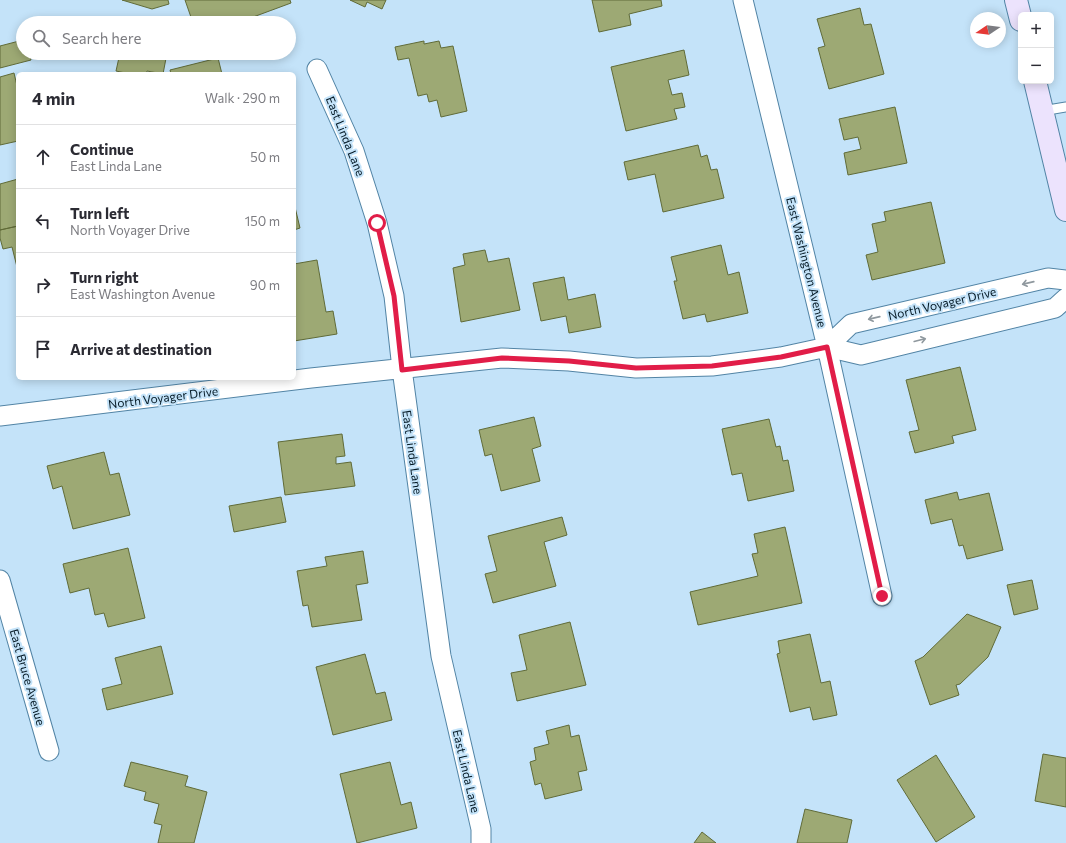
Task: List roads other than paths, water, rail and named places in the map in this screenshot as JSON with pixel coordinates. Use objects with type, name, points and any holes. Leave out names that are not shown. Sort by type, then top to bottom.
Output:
[{"type":"main road","points":[[1016,0],[1019,12]]},
{"type":"main road","points":[[1036,84],[1066,210]]},
{"type":"street","name":"East Washington Avenue","points":[[743,0],[827,347],[882,596]]},
{"type":"street","name":"East Linda Lane","points":[[317,68],[354,151],[377,223],[394,296],[402,370],[441,656],[481,829],[481,843]]},
{"type":"street","name":"North Voyager Drive","points":[[827,347],[851,324],[1048,278],[1066,280]]},
{"type":"street","name":"North Voyager Drive","points":[[296,380],[402,370],[502,358],[569,361],[636,368],[712,366],[781,357],[827,347],[861,355],[1055,308],[1066,298]]},
{"type":"street","name":"North Voyager Drive","points":[[0,416],[296,380]]},
{"type":"street","name":"East Bruce Avenue","points":[[0,580],[49,752]]},
{"type":"lane","points":[[1042,111],[1066,107]]}]
